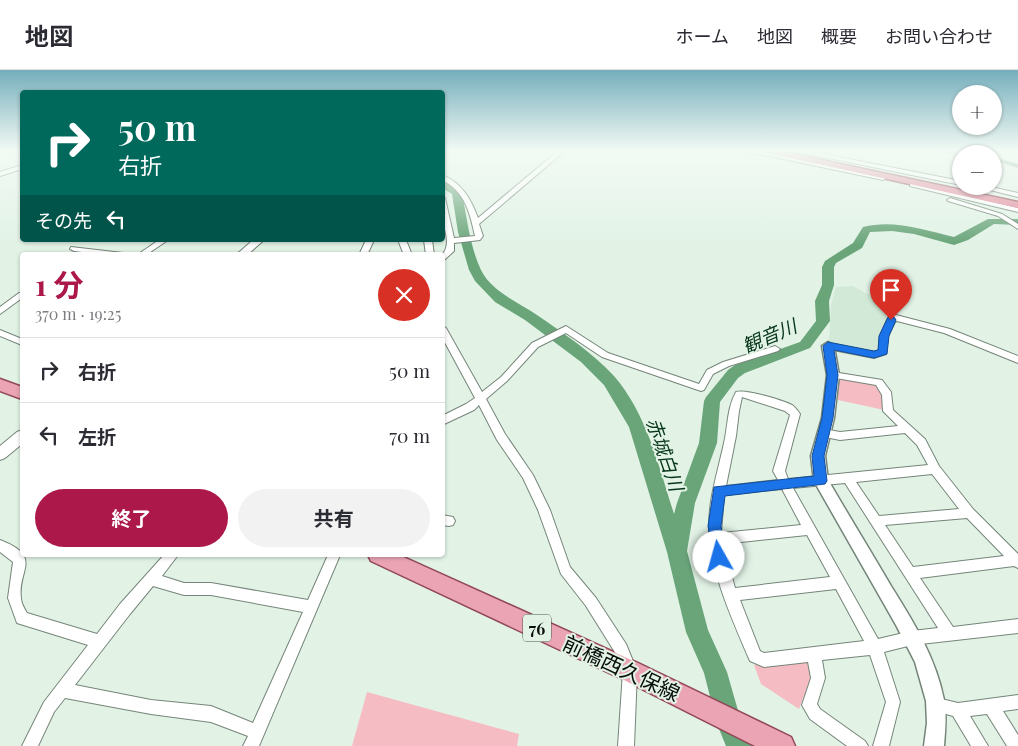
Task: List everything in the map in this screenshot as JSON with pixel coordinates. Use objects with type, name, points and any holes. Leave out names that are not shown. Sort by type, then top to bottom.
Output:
[{"type":"highway","points":[[913,182],[1018,205]]},
{"type":"highway","points":[[929,182],[1018,200]]},
{"type":"main road","points":[[245,252],[257,242]]},
{"type":"main road","points":[[0,385],[20,392]]},
{"type":"main road","points":[[0,454],[20,438]]},
{"type":"main road","name":"前橋西久保線","points":[[393,558],[696,702],[778,744]]},
{"type":"street","points":[[452,241],[477,238],[479,236],[476,223],[462,189],[454,182]]},
{"type":"street","points":[[476,223],[525,182]]},
{"type":"street","points":[[919,182],[920,192],[1003,217]]},
{"type":"street","points":[[924,182],[1018,210]]},
{"type":"street","points":[[1002,191],[1018,195]]},
{"type":"street","points":[[991,203],[1003,217],[1016,226]]},
{"type":"street","points":[[445,211],[452,241],[450,251],[445,257]]},
{"type":"street","points":[[146,252],[161,242]]},
{"type":"street","points":[[72,251],[85,252]]},
{"type":"street","points":[[0,311],[20,296]]},
{"type":"street","points":[[934,746],[938,729],[937,705],[927,668],[912,638],[821,481],[818,456],[824,433],[833,375],[828,346],[874,355],[883,352],[884,336],[891,320],[896,318],[947,331],[1018,360]]},
{"type":"street","points":[[445,420],[470,407],[504,379],[535,345],[566,329],[605,356],[701,388],[710,372],[726,364],[775,349]]},
{"type":"street","points":[[0,333],[20,341]]},
{"type":"street","points":[[445,333],[501,437],[527,475],[544,510],[565,570],[591,602],[621,648],[630,671],[626,746]]},
{"type":"street","points":[[833,375],[878,382],[883,386],[888,398],[888,411],[920,442],[936,469],[969,513],[1017,561]]},
{"type":"street","points":[[881,746],[893,702],[876,646],[785,484],[780,471],[795,414],[789,408],[746,394],[739,394],[734,402],[734,426],[719,491],[715,526],[719,557],[755,656],[764,660],[876,646],[912,638],[1018,626]]},
{"type":"street","points":[[824,433],[840,436],[907,429]]},
{"type":"street","points":[[719,491],[936,469]]},
{"type":"street","points":[[847,477],[950,634]]},
{"type":"street","points":[[876,521],[969,513]]},
{"type":"street","points":[[716,539],[810,529]]},
{"type":"street","points":[[0,546],[16,553],[20,562],[21,572],[14,596],[22,618],[99,642]]},
{"type":"street","points":[[30,746],[50,707],[62,690],[99,642],[170,557]]},
{"type":"street","points":[[62,690],[150,707],[211,714],[255,739],[333,557]]},
{"type":"street","points":[[910,573],[1017,561]]},
{"type":"street","points":[[151,579],[184,589],[211,589],[312,607]]},
{"type":"street","points":[[732,595],[840,582]]},
{"type":"street","points":[[814,654],[818,678],[809,705],[814,714],[860,746]]},
{"type":"street","points":[[937,705],[958,710],[1018,702]]},
{"type":"street","points":[[991,706],[1016,746]]},
{"type":"street","points":[[958,710],[980,746]]},
{"type":"shaded area","points":[[853,286],[898,311],[890,318],[881,333],[880,351],[876,353],[829,343],[831,305],[836,287]]},
{"type":"shaded area","points":[[841,379],[875,384],[884,397],[884,410],[838,400],[838,382]]},
{"type":"shaded area","points":[[804,661],[812,666],[812,675],[799,709],[761,684],[754,665]]},
{"type":"shaded area","points":[[367,692],[519,734],[517,746],[352,746]]},
{"type":"waterway","name":"赤城白川","points":[[445,185],[457,193],[464,232],[475,270],[480,278],[500,299],[530,317],[586,358],[609,381],[637,426],[677,552],[697,632],[715,672],[729,724],[739,746]]},
{"type":"waterway","name":"観音川","points":[[678,548],[686,503],[708,443],[712,401],[733,374],[740,369],[805,345],[823,321],[822,301],[828,285],[828,267],[831,261],[858,245],[867,229],[892,228],[914,231],[954,241],[964,238],[992,221],[1018,222]]},
{"type":"route","points":[[719,557],[715,526],[719,491],[821,481],[818,456],[828,418],[833,375],[828,346],[874,355],[883,352],[884,336],[891,320]]}]
